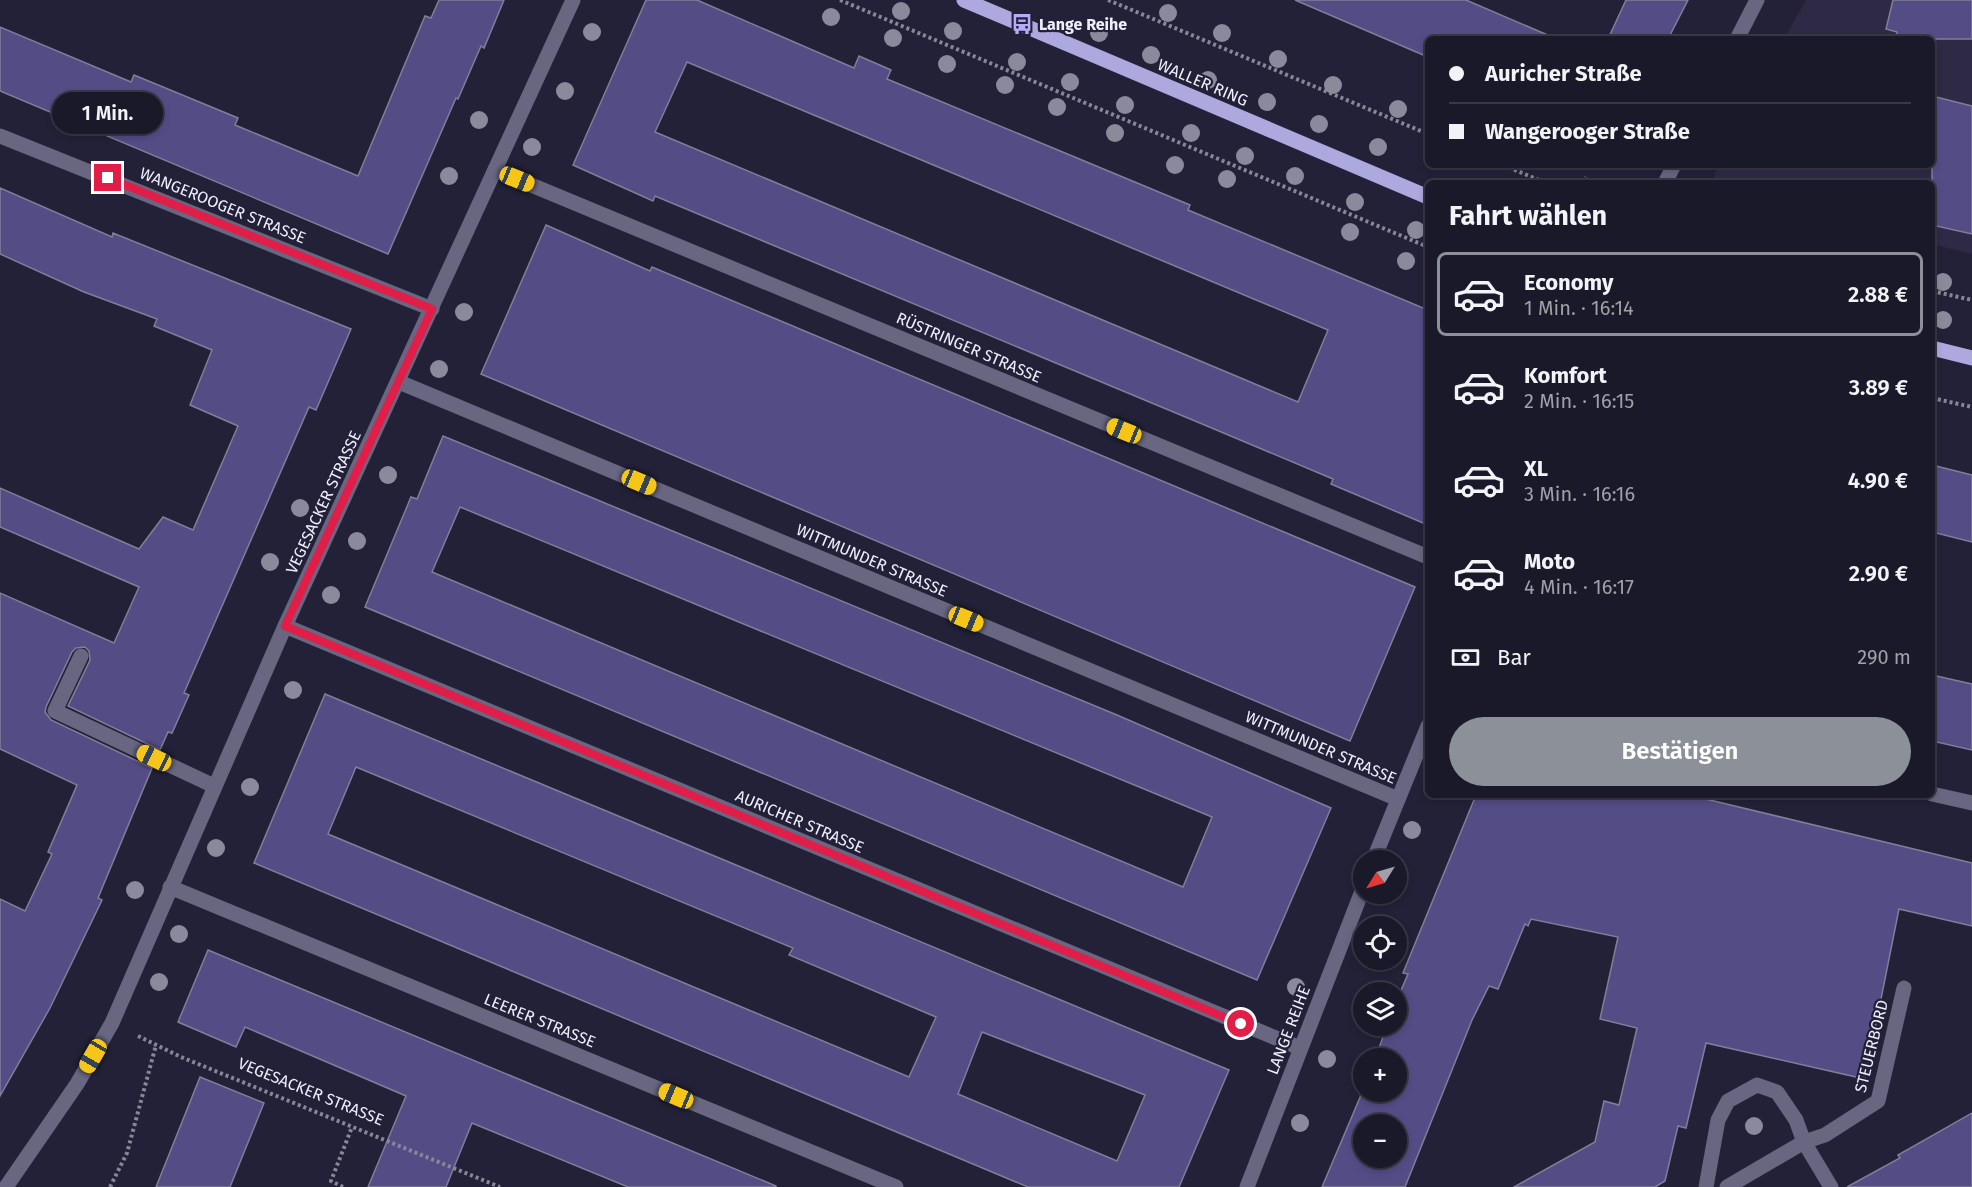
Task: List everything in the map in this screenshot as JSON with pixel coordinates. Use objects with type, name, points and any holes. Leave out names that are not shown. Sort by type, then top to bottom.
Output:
[{"type":"main road","name":"WALLER RING","points":[[964,0],[1425,196]]},
{"type":"main road","points":[[1935,349],[1972,358]]},
{"type":"street","name":"VEGESACKER STRASSE","points":[[6,1187],[77,1084],[112,1023],[285,626],[573,0]]},
{"type":"street","points":[[1739,36],[1757,0]]},
{"type":"street","name":"WANGEROOGER STRASSE","points":[[0,135],[432,309]]},
{"type":"street","name":"RÜSTRINGER STRASSE","points":[[495,170],[1425,556]]},
{"type":"street","name":"WITTMUNDER STRASSE","points":[[399,382],[1398,799]]},
{"type":"street","name":"AURICHER STRASSE","points":[[285,626],[1300,1048]]},
{"type":"street","points":[[81,656],[55,711],[214,786]]},
{"type":"street","points":[[1377,850],[1425,733]]},
{"type":"street","points":[[1935,795],[1972,803]]},
{"type":"street","name":"LEERER STRASSE","points":[[170,887],[896,1187]]},
{"type":"street","name":"LANGE REIHE","points":[[1247,1187],[1357,904]]},
{"type":"street","name":"STEUERBORD","points":[[1727,1187],[1804,1142],[1825,1135],[1878,1101],[1904,988]]},
{"type":"street","points":[[1707,1187],[1718,1120],[1728,1101],[1757,1085],[1777,1092],[1796,1120],[1804,1142],[1831,1187]]},
{"type":"path","points":[[840,0],[1425,246]]},
{"type":"path","points":[[1108,0],[1425,133]]},
{"type":"path","points":[[1510,168],[1539,180]]},
{"type":"path","points":[[1935,292],[1972,300]]},
{"type":"path","points":[[1935,399],[1972,407]]},
{"type":"path","name":"VEGESACKER STRASSE","points":[[112,1023],[156,1045],[500,1187]]},
{"type":"path","points":[[110,1187],[127,1153],[156,1045]]},
{"type":"path","points":[[343,1187],[331,1181],[352,1127]]},
{"type":"shaded area","points":[[1806,0],[1972,0],[1972,254],[1935,245],[1935,180],[1714,180],[1716,168],[1935,168],[1935,36],[1786,36]]},
{"type":"building","points":[[439,0],[504,0],[484,48],[481,46],[458,99],[456,98],[388,254],[0,91],[0,27],[131,82],[134,75],[238,118],[235,125],[358,176],[425,16],[431,18]]},
{"type":"building","points":[[646,0],[697,0],[854,68],[859,56],[891,70],[887,79],[1190,205],[1188,210],[1425,309],[1425,524],[1331,484],[1333,479],[655,196],[653,201],[573,165]],"holes":[[[687,62],[1328,330],[1298,402],[655,132]]]},
{"type":"building","points":[[1295,0],[1466,0],[1550,36],[1425,36],[1425,56]]},
{"type":"building","points":[[1626,0],[1688,0],[1670,36],[1609,36]]},
{"type":"building","points":[[1893,0],[1972,0],[1972,39],[1896,36],[1897,32],[1886,29]]},
{"type":"building","points":[[1935,97],[1972,106],[1972,234],[1935,226],[1935,180],[1932,180],[1932,168],[1935,168]]},
{"type":"building","points":[[0,188],[112,237],[113,233],[351,329],[316,410],[309,407],[184,693],[189,695],[172,733],[168,732],[160,750],[68,706],[90,660],[89,651],[85,647],[76,648],[72,652],[46,707],[45,712],[51,720],[152,768],[98,898],[102,900],[50,1008],[0,1096],[0,899],[25,911],[52,854],[48,852],[77,785],[0,749],[0,593],[114,643],[139,587],[0,527],[0,488],[139,549],[163,517],[193,530],[238,426],[190,405],[212,350],[154,326],[157,319],[84,292],[0,254]]},
{"type":"building","points":[[546,225],[650,271],[652,267],[1415,587],[1350,741],[481,374]]},
{"type":"building","points":[[443,436],[1117,715],[1331,808],[1257,980],[365,607],[411,497],[417,499]],"holes":[[[460,507],[1212,817],[1183,887],[432,572]]]},
{"type":"building","points":[[1935,466],[1972,475],[1972,542],[1935,533]]},
{"type":"building","points":[[1935,676],[1972,684],[1972,750],[1935,742]]},
{"type":"building","points":[[325,694],[1229,1070],[1179,1187],[1028,1187],[254,863]],"holes":[[[356,767],[793,948],[789,955],[936,1017],[909,1077],[328,834]],[[982,1032],[1145,1095],[1117,1161],[958,1094]]]},
{"type":"building","points":[[1475,798],[1701,798],[1972,863],[1972,926],[1899,909],[1865,1079],[1706,1043],[1686,1128],[1678,1126],[1665,1181],[1655,1187],[1514,1187],[1595,1142],[1604,1101],[1619,1105],[1637,1028],[1600,1019],[1618,937],[1531,919],[1528,926],[1525,924],[1498,989],[1489,986],[1472,1020],[1405,1187],[1322,1187],[1358,1102],[1407,1102],[1407,1048],[1379,1048],[1383,1036],[1407,1036],[1407,982],[1405,982],[1408,974],[1403,973],[1407,970],[1407,963]]},
{"type":"building","points":[[208,950],[776,1187],[628,1187],[472,1123],[446,1187],[368,1187],[406,1096],[245,1027],[236,1047],[178,1022]]},
{"type":"building","points":[[200,1077],[264,1103],[230,1187],[156,1187]]},
{"type":"building","points":[[1972,1113],[1972,1187],[1847,1187],[1900,1158],[1898,1155]]},
{"type":"place","name":"Lange Reihe","points":[[1022,24]]},
{"type":"route","points":[[108,178],[432,309],[285,626],[1241,1024]]}]
